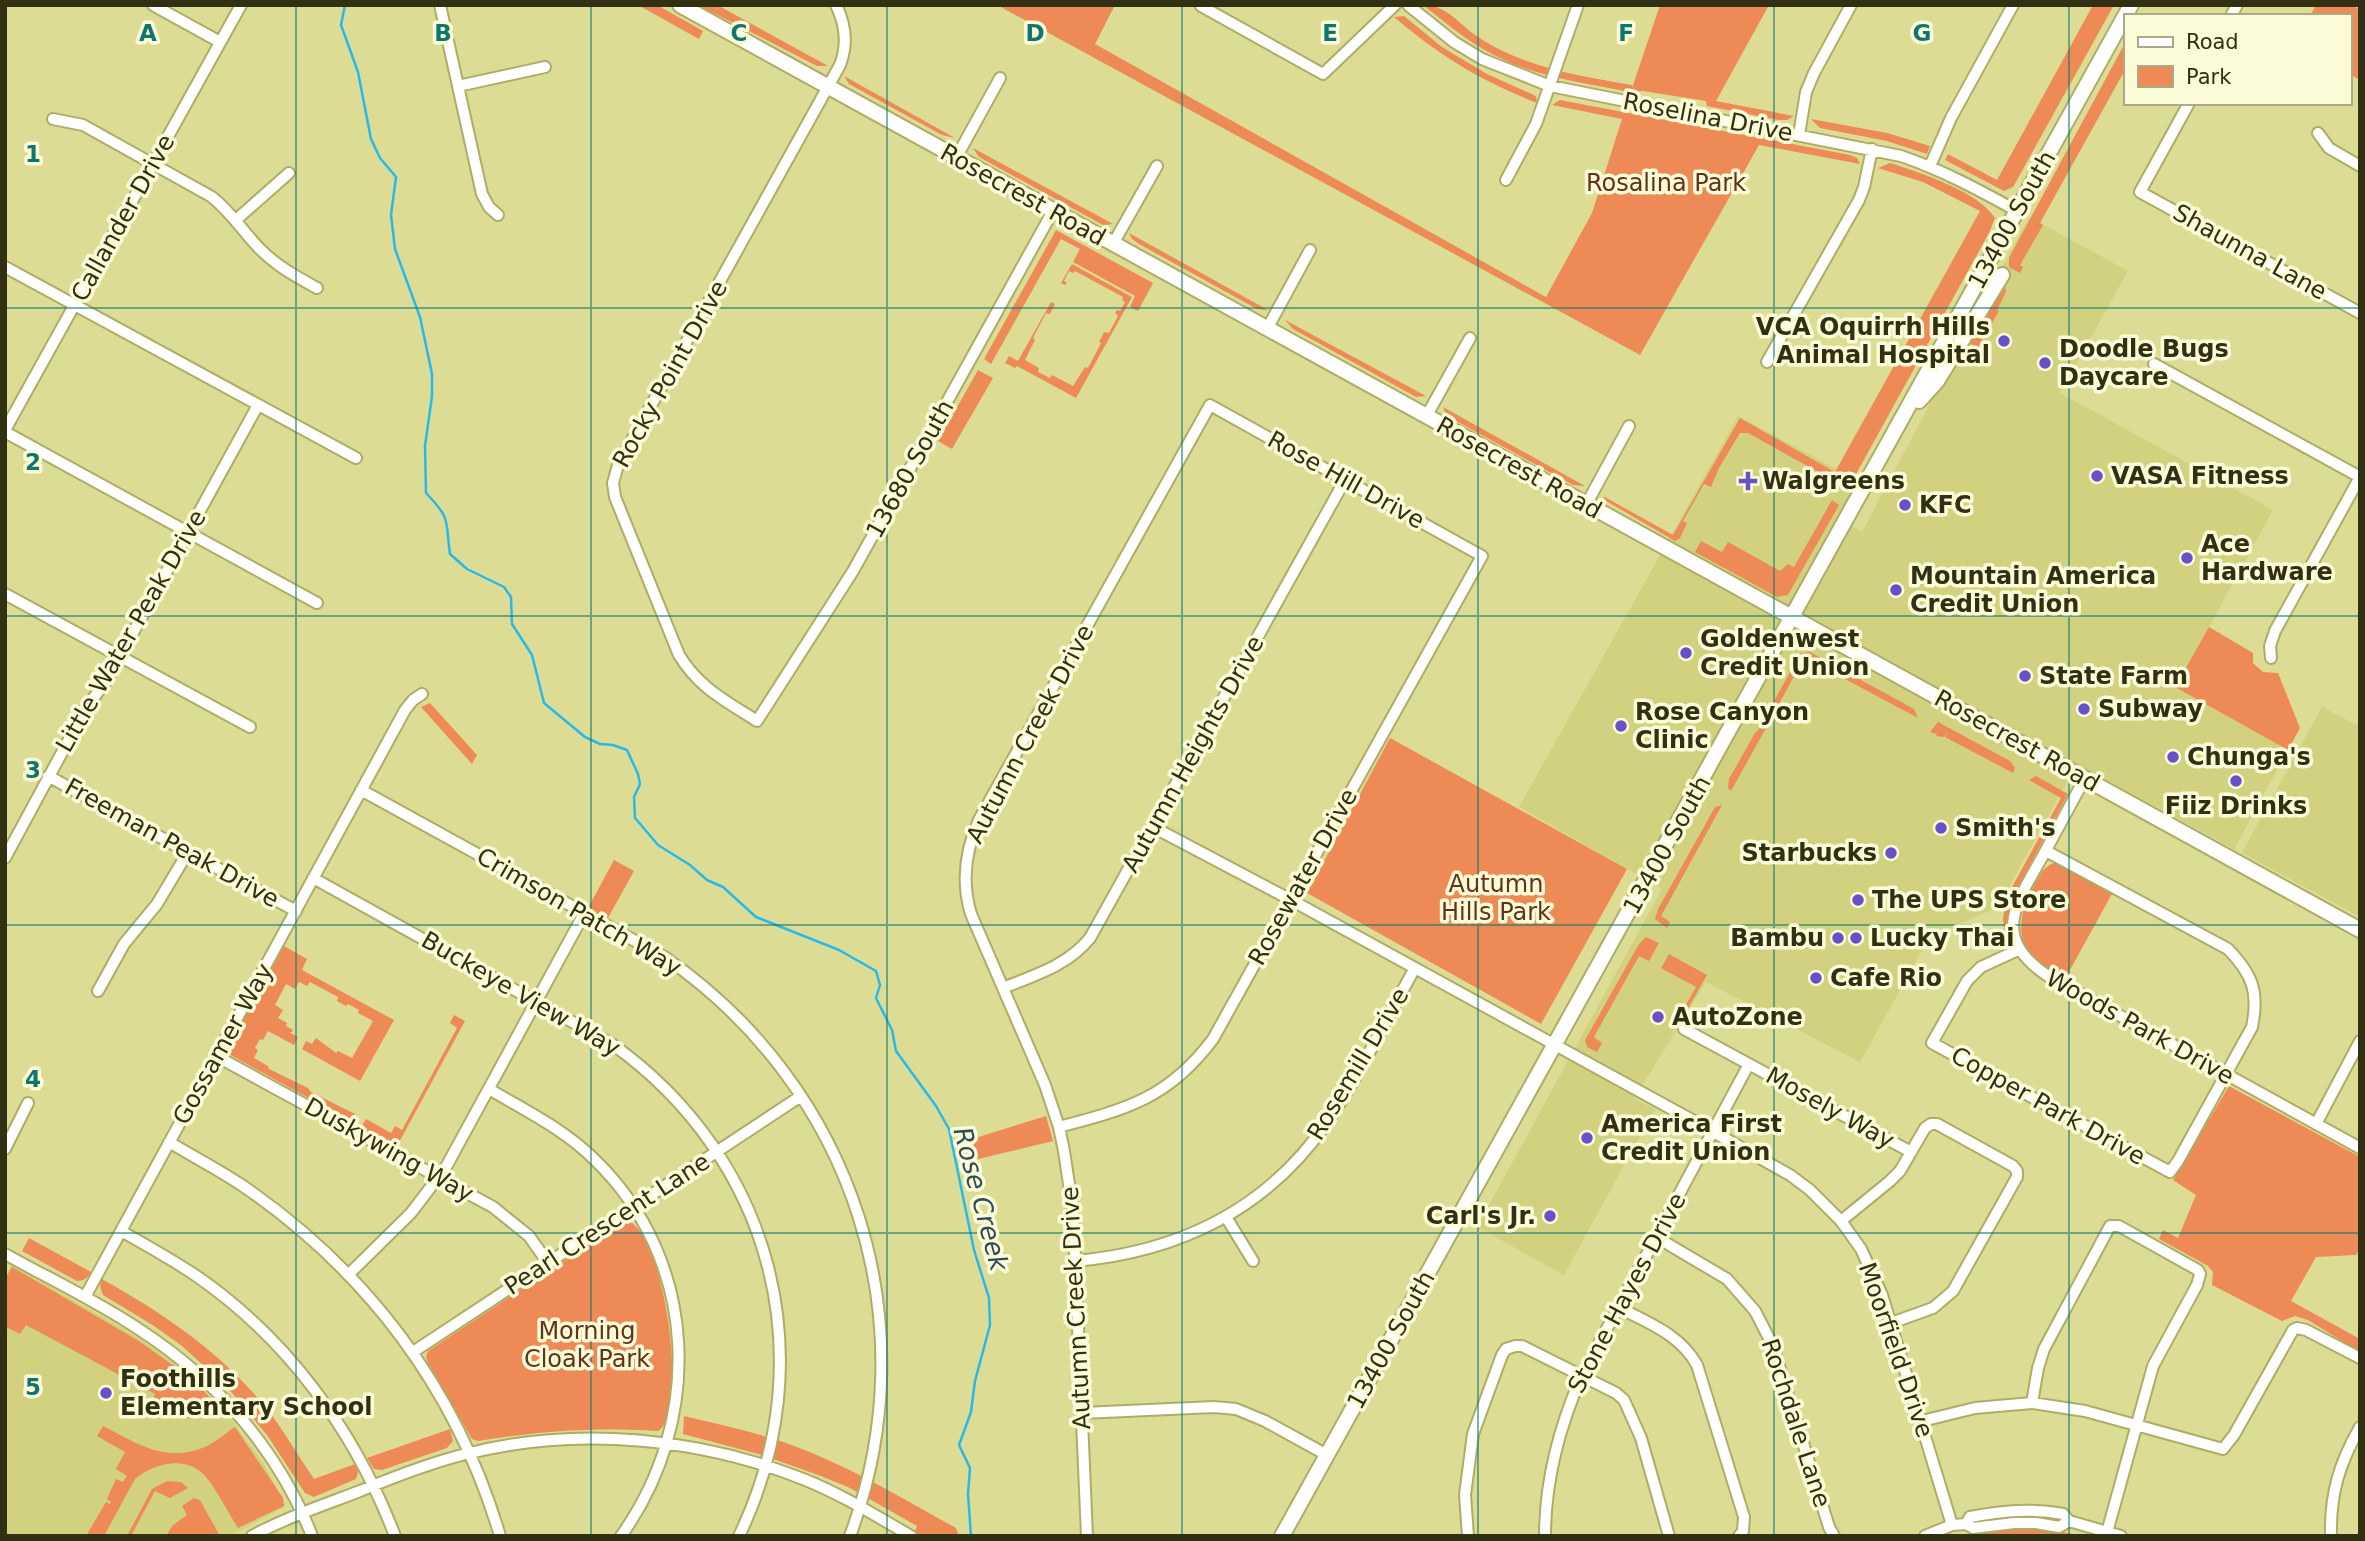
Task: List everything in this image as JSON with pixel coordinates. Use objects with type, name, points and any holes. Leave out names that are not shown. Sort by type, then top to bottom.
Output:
[{"type":"main road","name":"Rosecrest Road","points":[[680,5],[2360,930]]},
{"type":"main road","name":"13400 South","points":[[1282,1536],[2124,18]]},
{"type":"main road","points":[[1900,424],[1937,381],[2002,275]]},
{"type":"street","points":[[153,5],[220,42]]},
{"type":"street","name":"Callander Drive","points":[[5,431],[241,5]]},
{"type":"street","points":[[440,5],[482,194],[489,207],[498,215]]},
{"type":"street","points":[[828,87],[845,45],[843,22],[836,5]]},
{"type":"street","points":[[1201,6],[1323,74],[1395,5]]},
{"type":"street","name":"Roselina Drive","points":[[1408,5],[1454,42],[1482,59],[1550,86],[1872,149],[1930,166],[2017,211]]},
{"type":"street","points":[[1506,180],[1536,124],[1578,5]]},
{"type":"street","points":[[1799,135],[1807,92],[1814,73],[1851,5]]},
{"type":"street","points":[[1930,166],[1951,118],[2013,5]]},
{"type":"street","points":[[458,86],[545,67]]},
{"type":"street","points":[[956,158],[1000,78]]},
{"type":"street","name":"Rocky Point Drive","points":[[757,721],[705,687],[690,673],[680,656],[615,497],[613,483],[618,465],[828,87]]},
{"type":"street","name":"Shaunna Lane","points":[[2188,105],[2140,192],[2360,313]]},
{"type":"street","points":[[52,119],[83,125],[212,197],[237,219],[267,256],[292,275],[317,288]]},
{"type":"street","points":[[2318,133],[2329,148],[2360,166]]},
{"type":"street","points":[[1767,362],[1859,200],[1872,149]]},
{"type":"street","points":[[1113,244],[1157,166]]},
{"type":"street","points":[[237,219],[289,173]]},
{"type":"street","name":"13680 South","points":[[757,721],[849,580],[1053,211]]},
{"type":"street","points":[[1267,329],[1310,250]]},
{"type":"street","points":[[5,267],[356,458]]},
{"type":"street","points":[[1426,417],[1470,338]]},
{"type":"street","points":[[2154,364],[2360,477],[2275,631],[2270,646],[2271,658]]},
{"type":"street","name":"Little Water Peak Drive","points":[[5,858],[48,776],[86,708],[107,680],[258,405]]},
{"type":"street","name":"Rose Hill Drive","points":[[1210,405],[1482,556]]},
{"type":"street","name":"Autumn Creek Drive","points":[[1087,1536],[1070,1181],[1059,1127],[1045,1085],[967,901],[964,877],[970,841],[979,820],[1210,405]]},
{"type":"street","points":[[1586,505],[1629,426]]},
{"type":"street","points":[[5,431],[317,603]]},
{"type":"street","name":"Autumn Heights Drive","points":[[1003,988],[1051,968],[1081,948],[1097,927],[1345,480]]},
{"type":"street","name":"Rosewater Drive","points":[[1059,1127],[1125,1109],[1159,1091],[1189,1068],[1217,1032],[1482,556]]},
{"type":"street","points":[[5,594],[250,727]]},
{"type":"street","name":"Gossamer Way","points":[[85,1297],[405,710],[422,694]]},
{"type":"street","name":"Freeman Peak Drive","points":[[48,776],[296,911]]},
{"type":"street","points":[[2018,950],[2013,927],[2017,903],[2085,778]]},
{"type":"street","name":"Crimson Patch Way","points":[[361,790],[651,949],[710,991],[764,1045],[788,1075],[830,1145],[850,1189],[864,1233],[878,1303],[882,1353],[880,1406],[873,1454],[849,1536]]},
{"type":"street","name":"Moorfield Drive","points":[[1153,827],[1415,968],[1803,1184],[1841,1221],[1861,1249],[1882,1295],[1952,1525]]},
{"type":"street","points":[[2046,850],[2228,949],[2244,966],[2254,985],[2256,1006],[2252,1027],[2226,1075]]},
{"type":"street","points":[[98,991],[124,944],[157,905],[188,852]]},
{"type":"street","name":"Buckeye View Way","points":[[313,878],[598,1034],[642,1066],[681,1104],[717,1151],[751,1213],[764,1252],[775,1294],[780,1341],[780,1390],[774,1436],[757,1497],[739,1536]]},
{"type":"street","points":[[349,1275],[404,1220],[439,1177],[585,912]]},
{"type":"street","name":"Woods Park Drive","points":[[2018,950],[2031,965],[2048,976],[2360,1148]]},
{"type":"street","name":"Copper Park Drive","points":[[2018,950],[1981,967],[1967,981],[1932,1043],[2170,1172],[2226,1075]]},
{"type":"street","name":"Rosemill Drive","points":[[1075,1261],[1110,1258],[1151,1249],[1194,1234],[1226,1217],[1267,1188],[1312,1142],[1338,1106],[1415,968]]},
{"type":"street","name":"Mosely Way","points":[[1684,1029],[1911,1152]]},
{"type":"street","points":[[2316,1124],[2360,1041]]},
{"type":"street","name":"Duskywing Way","points":[[216,1056],[503,1214],[529,1236],[548,1263]]},
{"type":"street","name":"Stone Hayes Drive","points":[[1545,1536],[1546,1497],[1553,1459],[1563,1420],[1581,1377],[1749,1064]]},
{"type":"street","points":[[489,1089],[541,1118],[575,1142],[607,1173],[633,1207],[662,1263],[677,1322],[680,1364],[678,1386],[667,1444],[645,1499],[621,1536]]},
{"type":"street","name":"Pearl Crescent Lane","points":[[414,1352],[801,1096]]},
{"type":"street","points":[[5,1149],[28,1103]]},
{"type":"street","points":[[1841,1221],[1900,1171],[1925,1128],[1934,1124],[2013,1166],[2017,1171],[2017,1177],[1953,1291],[1933,1308],[1891,1323]]},
{"type":"street","points":[[169,1142],[217,1169],[267,1203],[322,1248],[349,1275],[414,1352],[470,1453],[500,1536]]},
{"type":"street","points":[[1226,1217],[1253,1262]]},
{"type":"street","points":[[2032,1403],[2044,1349],[2110,1226],[2119,1226],[2194,1266],[2200,1274],[2197,1285],[2153,1366],[2106,1534]]},
{"type":"street","points":[[121,1231],[197,1276],[273,1340],[328,1407],[356,1451],[395,1536]]},
{"type":"street","name":"Rochdale Lane","points":[[1656,1237],[1727,1279],[1755,1311],[1773,1346],[1834,1536]]},
{"type":"street","points":[[5,1254],[141,1330],[211,1386],[256,1437],[276,1466],[312,1536]]},
{"type":"street","points":[[1618,1307],[1674,1336],[1692,1357],[1702,1379],[1744,1517],[1741,1534]]},
{"type":"street","points":[[1922,1421],[1975,1408],[2032,1403],[2085,1412],[2223,1449],[2234,1435],[2290,1335],[2297,1328],[2360,1358]]},
{"type":"street","points":[[1468,1536],[1465,1495],[1473,1434],[1506,1349],[1515,1346],[1522,1346],[1625,1400],[1641,1438],[1669,1536]]},
{"type":"street","points":[[1082,1413],[1213,1407],[1236,1409],[1265,1421],[1327,1455]]},
{"type":"street","points":[[2331,1536],[2337,1474],[2360,1427]]},
{"type":"street","points":[[252,1536],[373,1485],[470,1453],[509,1445],[562,1440],[615,1440],[667,1444],[766,1466],[810,1482],[911,1536]]},
{"type":"street","points":[[1925,1536],[1952,1525],[1966,1524],[1970,1517],[2019,1510],[2063,1514],[2069,1521],[2106,1534],[2121,1536]]},
{"type":"shaded area","points":[[2029,217],[2128,271],[2060,393],[2273,510],[2176,687],[2288,750],[2234,849],[2077,764],[2005,894],[2002,906],[1930,936],[1860,1062],[1706,982],[1634,1099],[1655,1109],[1564,1275],[1477,1227],[1662,889],[1519,807],[1738,416],[1859,481],[1837,518],[1862,532]]},
{"type":"shaded area","points":[[2322,707],[2360,727],[2360,917],[2242,853]]},
{"type":"shaded area","name":"Foothills Elementary School","points":[[12,1265],[139,1338],[184,1370],[229,1417],[264,1464],[286,1506],[230,1536],[5,1536],[5,1277]]},
{"type":"green space","points":[[638,5],[657,5],[703,31],[699,39]]},
{"type":"green space","points":[[698,5],[718,5],[716,10],[719,6],[828,66],[817,66]]},
{"type":"green space","name":"Rosalina Park","points":[[997,5],[1115,5],[1095,44],[1546,297],[1592,213],[1622,119],[1552,105],[1560,100],[1850,155],[1857,158],[1860,164],[1759,145],[1640,355]]},
{"type":"green space","points":[[1423,5],[1439,8],[1478,37],[1514,56],[1572,74],[1632,85],[1632,88],[1660,5],[1769,5],[1716,101],[1794,116],[1779,120],[1707,106],[1706,101],[1643,91],[1630,92],[1527,69],[1484,50]]},
{"type":"green space","points":[[2093,5],[2114,5],[2013,187],[2004,191],[1945,160],[1948,154],[1997,180]]},
{"type":"green space","points":[[2316,5],[2352,5],[2360,10],[2360,80],[2351,75],[2351,14],[2311,14]]},
{"type":"green space","points":[[1404,16],[1442,47],[1487,74],[1536,96],[1537,103],[1498,86],[1445,56],[1394,17]]},
{"type":"green space","points":[[2124,45],[2124,72],[2040,223],[2043,225],[2020,265],[2023,267],[2020,273],[2009,267],[2009,258]]},
{"type":"green space","points":[[844,76],[955,138],[942,135],[849,84]]},
{"type":"green space","points":[[1811,119],[1887,133],[1930,146],[1927,154],[1887,141],[1820,128]]},
{"type":"green space","points":[[973,148],[1113,224],[1103,225],[979,157]]},
{"type":"green space","points":[[1890,163],[1962,192],[1976,200],[1995,218],[1850,485],[1847,488],[1748,433],[1740,433],[1711,487],[1704,484],[1683,521],[1687,523],[1680,538],[1675,541],[1606,501],[1603,496],[1673,535],[1740,418],[1835,472],[1980,211],[1923,182],[1878,168]]},
{"type":"green space","points":[[1056,230],[1153,283],[1138,311],[1130,307],[1135,296],[1073,262],[1080,249],[1061,239],[991,364],[984,359]]},
{"type":"green space","points":[[1129,233],[1268,310],[1257,309],[1139,244]]},
{"type":"green space","points":[[1072,264],[1132,297],[1076,398],[1017,366],[1015,368],[1005,363],[1009,356],[1018,361],[1051,302],[1055,304],[1050,314],[1046,313],[1025,360],[1039,368],[1038,372],[1050,378],[1052,375],[1073,386],[1085,367],[1088,368],[1104,332],[1109,333],[1118,316],[1115,313],[1120,311],[1125,302],[1123,297],[1075,271],[1069,271],[1065,285],[1061,283]]},
{"type":"green space","points":[[2000,284],[2005,287],[2006,292],[1997,310],[1999,311],[1978,347],[1966,342]]},
{"type":"green space","points":[[1285,320],[1426,396],[1416,397],[1293,329]]},
{"type":"green space","points":[[978,370],[993,378],[952,449],[938,441]]},
{"type":"green space","points":[[1443,407],[1585,486],[1573,485],[1447,416]]},
{"type":"green space","points":[[1832,500],[1839,505],[1788,595],[1777,597],[1695,552],[1701,541],[1722,552],[1728,542],[1780,571],[1788,564],[1794,567]]},
{"type":"green space","points":[[2209,627],[2253,653],[2253,663],[2263,672],[2278,673],[2300,728],[2288,750],[2175,687]]},
{"type":"green space","points":[[1810,652],[1914,709],[1918,718],[1817,664],[1800,665],[1773,715],[1770,708],[1801,653]]},
{"type":"green space","points":[[430,703],[477,755],[472,764],[421,707]]},
{"type":"green space","points":[[1938,722],[2010,761],[2015,768],[2013,773],[1945,737],[1949,731],[1944,737],[1930,732]]},
{"type":"green space","points":[[1761,727],[1766,728],[1731,791],[1728,788],[1729,779]]},
{"type":"green space","name":"Autumn Hills Park","points":[[1390,738],[1627,869],[1541,1024],[1307,893]]},
{"type":"green space","points":[[2036,776],[2068,794],[2012,898],[2007,920],[2010,944],[2006,945],[2003,919],[2006,898],[2061,798],[2029,780]]},
{"type":"green space","points":[[1722,805],[1661,916],[1670,922],[1667,928],[1655,919],[1658,909],[1715,807]]},
{"type":"green space","points":[[614,860],[634,871],[608,918],[588,908]]},
{"type":"green space","points":[[2056,862],[2113,892],[2065,979],[2043,967],[2029,954],[2021,927],[2024,908],[2037,881],[2044,870]]},
{"type":"green space","points":[[1646,937],[1659,943],[1649,961],[1639,956],[1594,1037],[1602,1043],[1597,1052],[1587,1047],[1585,1040],[1639,944]]},
{"type":"green space","points":[[284,946],[307,959],[302,970],[394,1020],[360,1081],[302,1049],[306,1041],[312,1044],[316,1038],[336,1053],[338,1051],[352,1058],[373,1021],[310,982],[307,986],[299,982],[295,989],[286,984],[275,1005],[283,1010],[278,1018],[293,1030],[289,1032],[298,1037],[294,1045],[268,1031],[255,1048],[258,1050],[254,1058],[269,1069],[355,1114],[351,1121],[225,1052]]},
{"type":"green space","points":[[1669,954],[1707,975],[1687,1010],[1684,1008],[1696,987],[1661,968]]},
{"type":"green space","points":[[454,1015],[465,1021],[397,1146],[361,1127],[366,1119],[391,1133],[395,1126],[402,1130],[457,1028],[450,1023]]},
{"type":"green space","points":[[2229,1086],[2360,1157],[2360,1248],[2356,1255],[2316,1257],[2291,1301],[2360,1339],[2360,1352],[2308,1320],[2295,1316],[2282,1321],[2212,1285],[2213,1272],[2208,1266],[2159,1239],[2163,1230],[2178,1238],[2196,1195],[2173,1180]]},
{"type":"green space","points":[[1046,1116],[1053,1141],[978,1159],[972,1139]]},
{"type":"green space","name":"Morning Cloak Park","points":[[626,1220],[640,1231],[652,1254],[668,1322],[672,1391],[667,1417],[658,1431],[590,1430],[546,1432],[478,1441],[472,1439],[428,1363],[428,1351]]},
{"type":"green space","points":[[29,1238],[91,1272],[85,1279],[77,1281],[22,1251]]},
{"type":"green space","points":[[12,1267],[139,1341],[188,1376],[220,1407],[200,1417],[179,1416],[152,1402],[155,1394],[26,1325],[20,1334],[8,1328],[5,1332],[5,1279]]},
{"type":"green space","points":[[102,1279],[151,1308],[219,1359],[276,1421],[314,1479],[355,1464],[358,1472],[356,1479],[314,1497],[305,1493],[267,1435],[227,1387],[182,1346],[103,1295],[100,1286]]},
{"type":"green space","points":[[684,1416],[771,1438],[806,1450],[871,1481],[956,1528],[959,1536],[913,1536],[917,1526],[850,1488],[762,1455],[683,1434]]},
{"type":"green space","points":[[103,1426],[153,1450],[179,1453],[207,1446],[235,1427],[283,1498],[284,1506],[238,1528],[198,1469],[180,1464],[161,1465],[135,1479],[104,1536],[86,1536],[106,1502],[110,1504],[107,1499],[116,1479],[123,1482],[127,1476],[116,1469],[125,1452],[97,1436]]},
{"type":"green space","points":[[450,1429],[453,1441],[447,1448],[382,1470],[374,1469],[367,1458]]},
{"type":"green space","points":[[167,1481],[181,1482],[188,1488],[170,1498],[155,1491],[131,1536],[127,1536],[152,1489]]},
{"type":"green space","points":[[194,1498],[200,1500],[220,1536],[166,1536],[173,1525],[187,1515],[182,1506]]},
{"type":"green space","points":[[2034,1527],[2084,1536],[1962,1536],[1977,1531]]},
{"type":"waterway","name":"Rose Creek","points":[[345,5],[341,25],[358,72],[371,139],[380,158],[396,177],[391,215],[395,249],[420,317],[432,374],[432,396],[425,446],[426,493],[444,515],[450,554],[467,569],[504,587],[511,597],[512,624],[532,655],[544,703],[585,737],[600,744],[627,750],[640,784],[634,797],[635,818],[658,845],[690,865],[707,880],[723,887],[756,917],[839,950],[876,971],[880,985],[876,998],[892,1030],[896,1051],[936,1106],[949,1129],[974,1250],[989,1298],[990,1325],[975,1381],[971,1412],[959,1445],[970,1468],[968,1494],[971,1536]]},
{"type":"place","name":"VCA Oquirrh Hills Animal Hospital","points":[[2004,341]]},
{"type":"place","name":"Doodle Bugs Daycare","points":[[2045,363]]},
{"type":"place","name":"VASA Fitness","points":[[2097,476]]},
{"type":"place","name":"Walgreens","points":[[1748,481]]},
{"type":"place","name":"KFC","points":[[1905,505]]},
{"type":"place","name":"Ace Hardware","points":[[2187,558]]},
{"type":"place","name":"Mountain America Credit Union","points":[[1896,590]]},
{"type":"place","name":"Goldenwest Credit Union","points":[[1686,653]]},
{"type":"place","name":"State Farm","points":[[2025,676]]},
{"type":"place","name":"Subway","points":[[2084,709]]},
{"type":"place","name":"Rose Canyon Clinic","points":[[1621,726]]},
{"type":"place","name":"Chunga's","points":[[2173,757]]},
{"type":"place","name":"Fiiz Drinks","points":[[2236,781]]},
{"type":"place","name":"Smith's","points":[[1941,828]]},
{"type":"place","name":"Starbucks","points":[[1891,853]]},
{"type":"place","name":"The UPS Store","points":[[1858,900]]},
{"type":"place","name":"Bambu","points":[[1838,938]]},
{"type":"place","name":"Lucky Thai","points":[[1856,938]]},
{"type":"place","name":"Cafe Rio","points":[[1816,978]]},
{"type":"place","name":"AutoZone","points":[[1658,1017]]},
{"type":"place","name":"America First Credit Union","points":[[1587,1138]]},
{"type":"place","name":"Carl's Jr.","points":[[1550,1216]]},
{"type":"place","name":"Foothills Elementary School","points":[[106,1393]]}]
